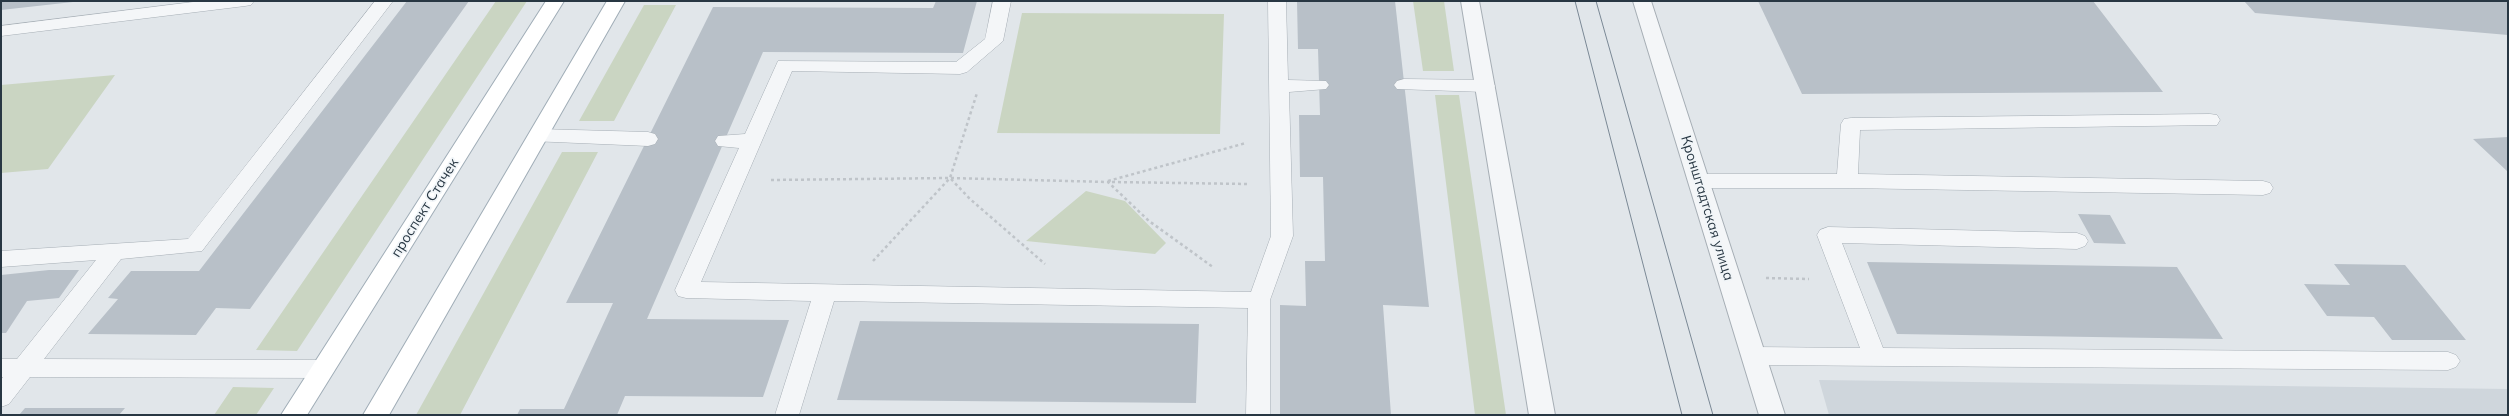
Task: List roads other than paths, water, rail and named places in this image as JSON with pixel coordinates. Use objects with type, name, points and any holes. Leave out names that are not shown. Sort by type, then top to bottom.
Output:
[{"type":"main road","name":"проспект Стачек","points":[[294,415],[556,1]]},
{"type":"main road","points":[[376,415],[616,1]]},
{"type":"street","points":[[1470,1],[1542,415]]},
{"type":"street","name":"Кронштадтская улица","points":[[1642,1],[1772,415]]},
{"type":"lane","points":[[1,31],[245,1]]},
{"type":"lane","points":[[1,259],[194,246],[384,1]]},
{"type":"lane","points":[[1002,1],[994,41],[960,68],[785,65],[686,290],[1259,300]]},
{"type":"lane","points":[[1258,415],[1259,300],[1282,236],[1277,1]]},
{"type":"lane","points":[[1279,86],[1319,85]]},
{"type":"lane","points":[[1404,85],[1485,86]]},
{"type":"lane","points":[[1847,181],[1851,124],[2210,120]]},
{"type":"lane","points":[[538,136],[648,138]]},
{"type":"lane","points":[[725,141],[752,141]]},
{"type":"lane","points":[[1698,180],[2262,188]]},
{"type":"lane","points":[[1875,356],[1828,234],[2077,241]]},
{"type":"lane","points":[[1,397],[115,251]]},
{"type":"lane","points":[[786,415],[834,293]]},
{"type":"lane","points":[[1754,356],[2448,362]]},
{"type":"lane","points":[[1,368],[323,369]]},
{"type":"tram line","points":[[1575,1],[1682,415]]},
{"type":"tram line","points":[[1596,1],[1713,415]]}]
